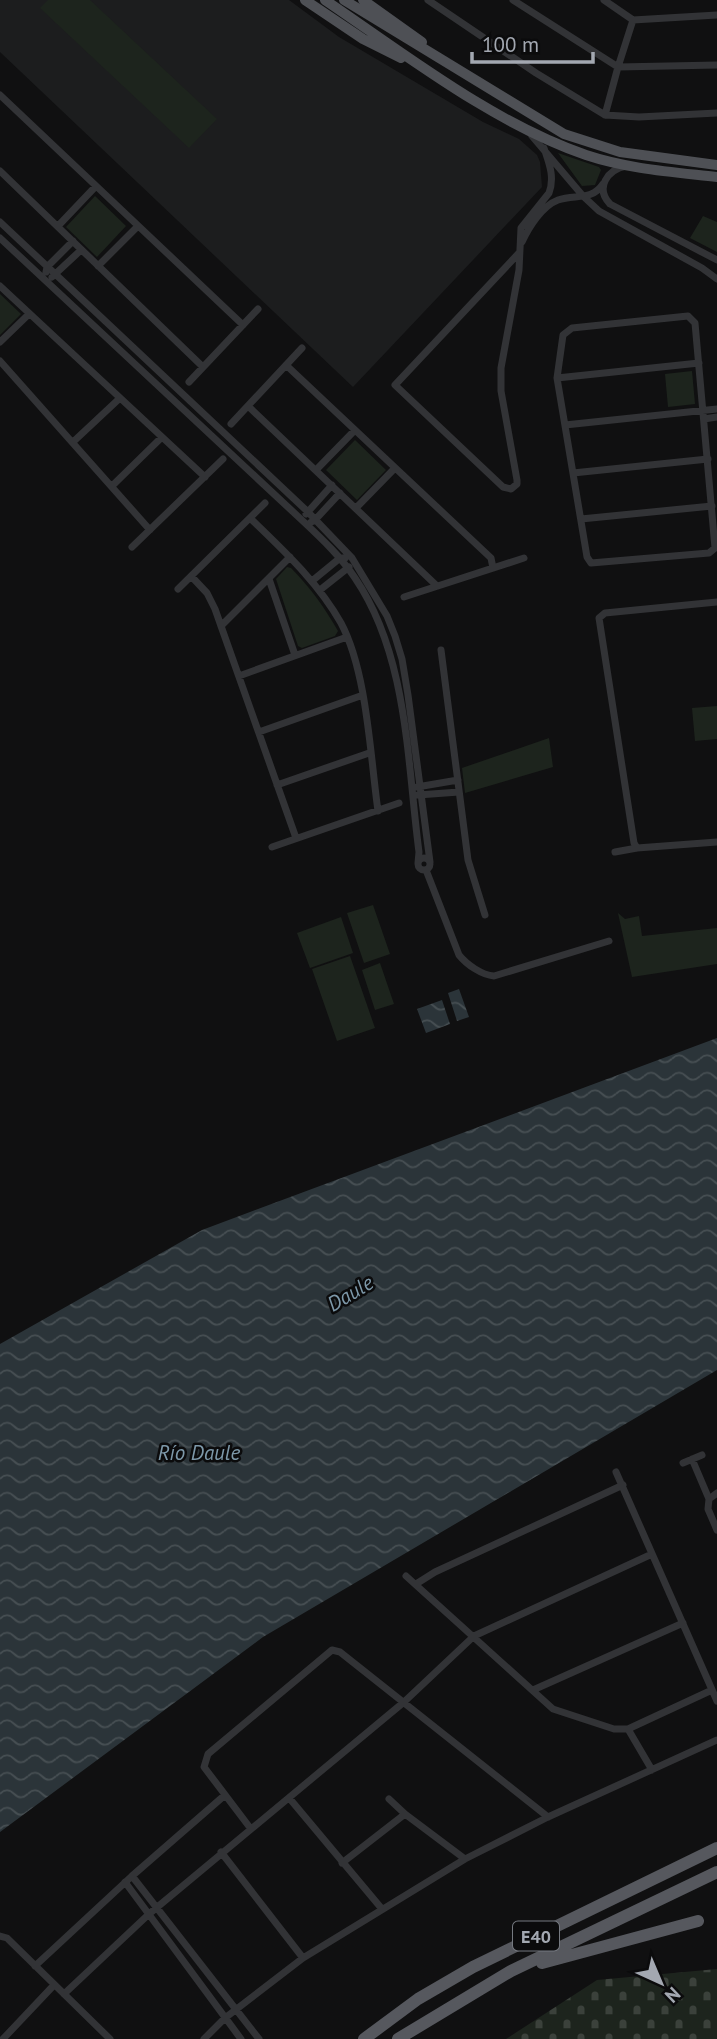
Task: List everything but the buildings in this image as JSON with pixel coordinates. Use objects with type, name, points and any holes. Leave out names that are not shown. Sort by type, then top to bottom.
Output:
[{"type":"highway","name":"E40","points":[[364,2039],[418,1999],[473,1967],[717,1847]]},
{"type":"highway","name":"E40","points":[[398,2039],[511,1971],[717,1872]]},
{"type":"highway","points":[[511,1971],[698,1921]]},
{"type":"main road","points":[[305,0],[363,39],[442,78]]},
{"type":"main road","points":[[325,0],[509,120],[568,148],[627,166],[717,177]]},
{"type":"main road","points":[[344,0],[543,123],[581,141],[645,157],[717,165]]},
{"type":"main road","points":[[363,0],[470,76]]},
{"type":"street","points":[[428,0],[605,116],[717,113]]},
{"type":"street","points":[[513,0],[618,67],[717,65]]},
{"type":"street","points":[[604,0],[633,20],[717,15]]},
{"type":"street","points":[[605,116],[633,20]]},
{"type":"street","points":[[0,95],[243,325]]},
{"type":"street","points":[[509,120],[527,131],[583,196],[607,216],[717,279]]},
{"type":"street","points":[[544,148],[551,167],[552,186],[550,193],[523,225],[519,249],[519,270],[500,380],[517,480],[517,484],[510,489],[503,486],[396,385],[519,249],[532,223],[554,202],[596,193],[614,170],[627,166]]},
{"type":"street","points":[[0,171],[203,367]]},
{"type":"street","points":[[603,183],[602,191],[606,200],[617,209],[717,260]]},
{"type":"street","points":[[58,226],[96,186]]},
{"type":"street","points":[[1,224],[0,237],[304,523],[349,569],[380,621],[394,664],[419,852],[418,863],[420,869],[425,870],[460,955],[466,963],[494,976],[609,941]]},
{"type":"street","points":[[1,224],[307,511],[352,558],[387,616],[399,647],[407,685],[430,862],[430,867],[425,870]]},
{"type":"street","points":[[99,266],[138,226]]},
{"type":"street","points":[[45,279],[47,267],[73,241]]},
{"type":"street","points":[[45,279],[56,276],[82,250]]},
{"type":"street","points":[[696,265],[702,252]]},
{"type":"street","points":[[0,286],[205,477]]},
{"type":"street","points":[[189,382],[258,309]]},
{"type":"street","points":[[0,342],[29,314]]},
{"type":"street","points":[[685,315],[692,317],[695,323],[716,545],[712,552],[591,563],[587,557],[557,377],[563,335],[568,330],[685,315]]},
{"type":"street","points":[[231,424],[302,348]]},
{"type":"street","points":[[0,361],[150,530]]},
{"type":"street","points":[[557,377],[699,363]]},
{"type":"street","points":[[286,365],[491,558],[493,568]]},
{"type":"street","points":[[73,442],[120,398]]},
{"type":"street","points":[[248,406],[437,586]]},
{"type":"street","points":[[704,415],[717,409]]},
{"type":"street","points":[[565,425],[704,415],[717,418]]},
{"type":"street","points":[[316,470],[355,430]]},
{"type":"street","points":[[112,486],[162,437]]},
{"type":"street","points":[[573,473],[708,458]]},
{"type":"street","points":[[132,547],[223,459]]},
{"type":"street","points":[[356,508],[395,468]]},
{"type":"street","points":[[304,523],[307,511],[332,485]]},
{"type":"street","points":[[304,523],[314,521],[340,494]]},
{"type":"street","points":[[178,589],[265,503]]},
{"type":"street","points":[[581,519],[712,506]]},
{"type":"street","points":[[250,518],[312,580],[347,637],[357,664],[363,695],[378,811]]},
{"type":"street","points":[[221,626],[290,557]]},
{"type":"street","points":[[312,580],[340,558],[352,558]]},
{"type":"street","points":[[320,590],[349,569],[352,558]]},
{"type":"street","points":[[404,597],[524,558]]},
{"type":"street","points":[[191,576],[207,593],[221,626],[296,838]]},
{"type":"street","points":[[269,579],[295,655]]},
{"type":"street","points":[[637,848],[634,843],[598,618],[605,613],[717,602]]},
{"type":"street","points":[[239,676],[347,637]]},
{"type":"street","points":[[441,650],[468,860],[485,915]]},
{"type":"street","points":[[259,732],[363,695]]},
{"type":"street","points":[[277,785],[369,753]]},
{"type":"street","points":[[411,792],[419,785],[458,780]]},
{"type":"street","points":[[411,792],[421,796],[459,792]]},
{"type":"street","points":[[272,846],[399,803]]},
{"type":"street","points":[[615,852],[717,842]]},
{"type":"street","points":[[418,863],[424,858],[430,862]]},
{"type":"street","points":[[683,1463],[702,1455]]},
{"type":"street","points":[[692,1459],[709,1499],[708,1509],[717,1530]]},
{"type":"street","points":[[616,1472],[717,1701]]},
{"type":"street","points":[[416,1584],[435,1572],[623,1485]]},
{"type":"street","points":[[709,1499],[717,1493]]},
{"type":"street","points":[[64,1994],[149,1914],[404,1702],[474,1636],[652,1554]]},
{"type":"street","points":[[406,1576],[553,1709],[614,1729],[628,1728],[712,1690]]},
{"type":"street","points":[[533,1690],[682,1623]]},
{"type":"street","points":[[251,1829],[204,1767],[208,1754],[332,1650],[340,1652],[548,1817]]},
{"type":"street","points":[[628,1728],[652,1770]]},
{"type":"street","points":[[204,2039],[236,2009],[303,1958],[465,1859],[548,1817],[717,1740]]},
{"type":"street","points":[[35,1966],[125,1882],[225,1795]]},
{"type":"street","points":[[290,1799],[382,1909]]},
{"type":"street","points":[[389,1799],[465,1859]]},
{"type":"street","points":[[342,1863],[405,1814]]},
{"type":"street","points":[[221,1852],[303,1958]]},
{"type":"street","points":[[132,1876],[259,2039]]},
{"type":"street","points":[[125,1882],[241,2039]]},
{"type":"street","points":[[0,1936],[7,1938],[107,2038]]},
{"type":"street","points":[[3,2039],[54,1984]]},
{"type":"shaded area","points":[[0,0],[289,0],[339,37],[483,122],[519,139],[537,155],[542,187],[353,387],[0,52]]},
{"type":"green space","points":[[48,0],[90,0],[217,119],[189,148],[40,8]]},
{"type":"green space","points":[[558,153],[599,167],[601,170],[595,185],[582,186]]},
{"type":"green space","points":[[95,196],[126,226],[97,257],[66,227]]},
{"type":"green space","points":[[703,216],[717,222],[717,252],[690,238]]},
{"type":"green space","points":[[0,294],[21,314],[0,335]]},
{"type":"green space","points":[[692,371],[695,404],[668,407],[665,374]]},
{"type":"green space","points":[[355,440],[386,470],[357,500],[326,470]]},
{"type":"green space","points":[[287,567],[311,590],[338,631],[335,636],[302,648],[298,646],[276,579]]},
{"type":"green space","points":[[717,706],[717,739],[695,741],[692,708]]},
{"type":"green space","points":[[549,738],[553,767],[465,793],[462,768]]},
{"type":"green space","points":[[373,905],[390,954],[364,963],[347,913]]},
{"type":"green space","points":[[618,913],[625,919],[639,916],[642,936],[717,928],[717,964],[632,977]]},
{"type":"green space","points":[[341,917],[353,953],[310,968],[297,933]]},
{"type":"green space","points":[[350,956],[375,1028],[337,1041],[312,969]]},
{"type":"green space","points":[[380,963],[394,1004],[375,1010],[362,970]]},
{"type":"green space","points":[[717,1969],[717,2039],[506,2039],[597,1980]]},
{"type":"water","points":[[459,989],[469,1017],[457,1021],[448,993]]},
{"type":"water","points":[[442,1000],[450,1024],[426,1033],[417,1009]]},
{"type":"water","name":"Río Daule","points":[[717,1038],[717,1370],[263,1637],[0,1832],[0,1344],[202,1230]]},
{"type":"water label","name":"Daule","points":[[350,1293]]}]
